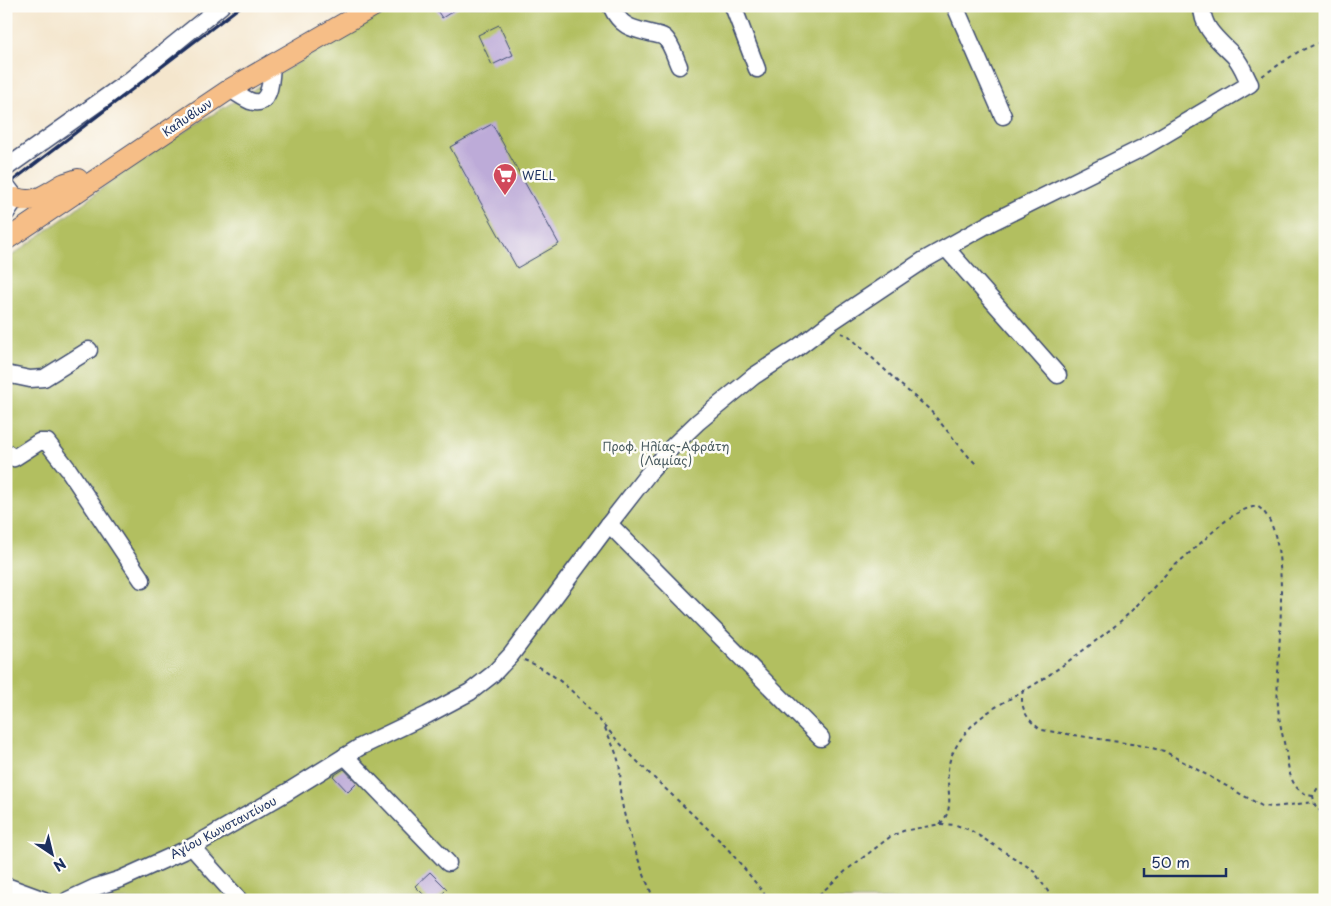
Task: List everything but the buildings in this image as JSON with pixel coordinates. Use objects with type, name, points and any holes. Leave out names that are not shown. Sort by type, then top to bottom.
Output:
[{"type":"main road","name":"Καλυβίων","points":[[6,240],[230,89],[272,63],[374,6]]},
{"type":"main road","points":[[9,199],[31,201],[65,183],[106,171]]},
{"type":"street","points":[[6,168],[130,80],[221,6]]},
{"type":"street","points":[[611,6],[622,24],[636,30],[662,36],[666,39],[679,66]]},
{"type":"street","points":[[733,6],[756,69]]},
{"type":"street","points":[[955,6],[1003,116]]},
{"type":"street","points":[[1202,6],[1205,21],[1212,35],[1235,57],[1250,84]]},
{"type":"street","name":"Αγίου Κωνσταντίνου","points":[[68,900],[96,886],[122,879],[192,846],[289,791],[345,756],[470,692],[493,674],[511,656],[609,524],[648,474],[673,446],[698,422],[754,376],[904,273],[946,248],[992,222],[1142,148],[1250,84]]},
{"type":"street","points":[[946,248],[1058,375]]},
{"type":"street","points":[[6,374],[30,379],[44,378],[89,350]]},
{"type":"street","points":[[6,452],[14,458],[39,442],[47,442],[68,469],[142,580]]},
{"type":"street","points":[[609,524],[821,738]]},
{"type":"street","points":[[345,756],[448,863]]},
{"type":"street","points":[[192,846],[239,900]]},
{"type":"street","points":[[6,886],[44,900]]},
{"type":"path","points":[[1250,84],[1298,52],[1325,40]]},
{"type":"path","points":[[822,328],[836,330],[849,336],[929,408],[978,466]]},
{"type":"path","points":[[940,824],[947,818],[949,809],[948,770],[952,754],[964,735],[982,716],[1002,701],[1039,681],[1112,628],[1131,612],[1169,571],[1232,516],[1246,508],[1257,506],[1265,510],[1272,522],[1280,569],[1282,600],[1278,707],[1288,766],[1292,782],[1298,790],[1305,795],[1313,796]]},
{"type":"path","points":[[511,656],[542,668],[590,708],[632,756],[726,848],[769,900]]},
{"type":"path","points":[[1023,690],[1022,703],[1026,715],[1032,724],[1042,730],[1144,746],[1164,751],[1262,806],[1273,807],[1314,802]]},
{"type":"path","points":[[603,724],[617,756],[620,770],[620,797],[627,824],[640,867],[654,900]]},
{"type":"path","points":[[1325,785],[1317,789],[1313,796],[1314,802],[1325,817]]},
{"type":"path","points":[[813,900],[848,869],[890,837],[903,831],[940,824],[956,825],[970,830],[1033,870],[1054,900]]},
{"type":"green space","name":"Προφ. Ηλίας-Αφράτη (Λαμίας)","points":[[391,6],[1325,6],[1325,900],[6,900],[6,260],[122,173],[192,127]]},
{"type":"railway","points":[[6,186],[241,6]]},
{"type":"place","name":"WELL","points":[[505,196]]}]
